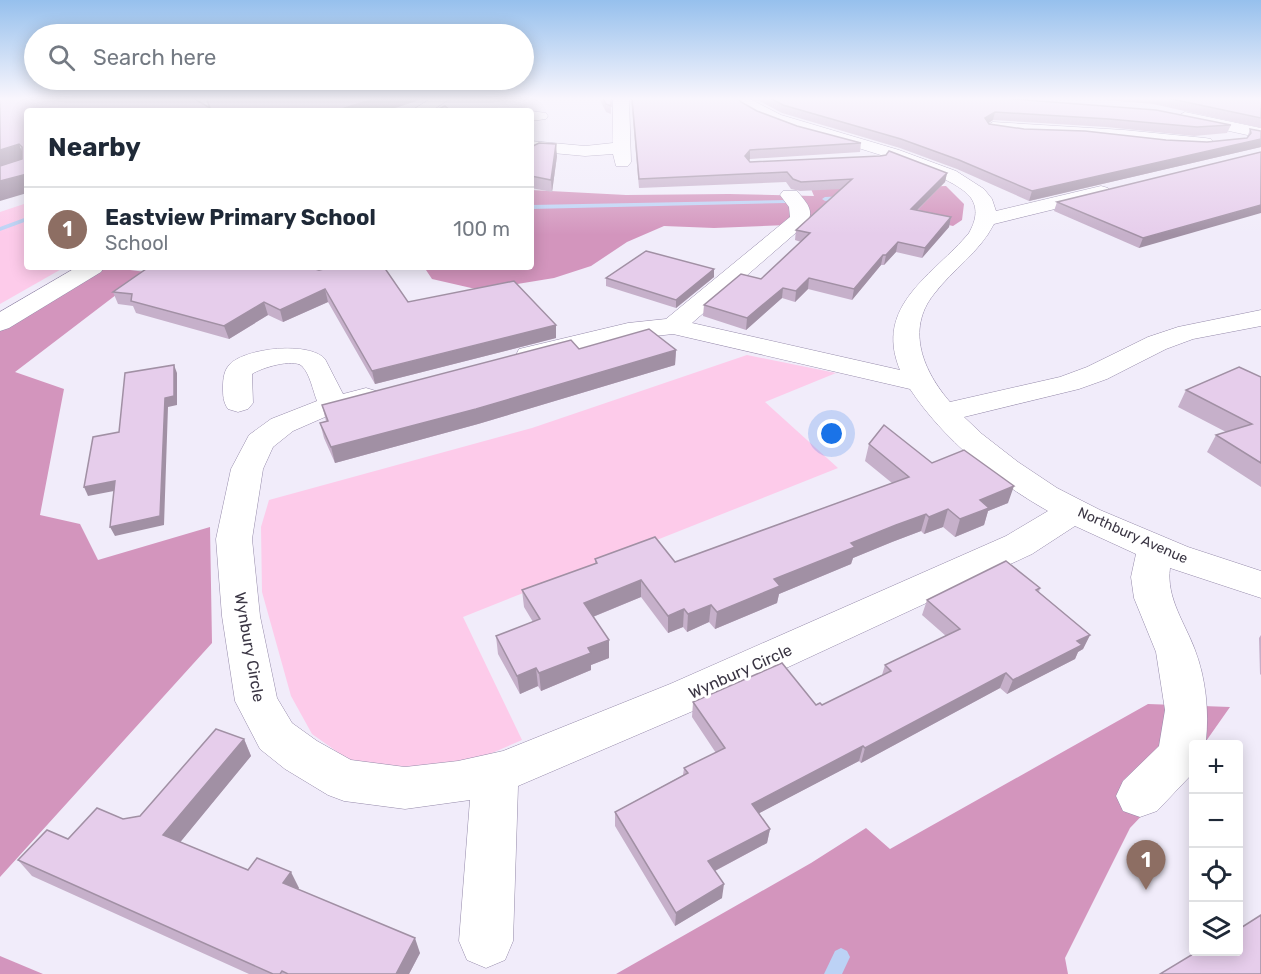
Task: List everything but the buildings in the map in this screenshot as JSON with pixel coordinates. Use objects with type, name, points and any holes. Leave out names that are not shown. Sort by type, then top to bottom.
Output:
[{"type":"street","points":[[534,146],[622,155],[622,143]]},
{"type":"street","points":[[857,143],[963,181],[984,201],[986,220],[1123,187]]},
{"type":"street","points":[[854,160],[897,156]]},
{"type":"street","points":[[673,326],[799,220],[802,215],[801,208],[790,195]]},
{"type":"street","name":"Northbury Avenue","points":[[986,220],[970,245],[927,287],[912,309],[906,333],[908,357],[920,383],[963,434],[997,462],[1039,491],[1108,527],[1219,572],[1261,585]]},
{"type":"street","points":[[0,323],[88,270]]},
{"type":"street","points":[[943,413],[1069,383],[1097,373],[1157,343],[1187,332],[1261,318]]},
{"type":"street","points":[[491,365],[628,331],[673,326],[920,383]]},
{"type":"street","points":[[238,403],[238,373],[241,369],[251,363],[289,355],[302,356],[313,362],[333,406]]},
{"type":"street","name":"Wynbury Circle","points":[[401,388],[315,411],[282,425],[260,442],[247,469],[234,539],[242,616],[256,701],[276,736],[300,755],[344,780],[405,788],[458,782],[495,774],[685,696],[1019,545],[1075,510]]},
{"type":"street","points":[[1140,796],[1177,759],[1184,741],[1187,710],[1176,652],[1153,598],[1150,577],[1155,546]]},
{"type":"street","points":[[486,941],[495,774]]},
{"type":"shaded area","points":[[809,184],[892,188],[946,186],[964,204],[962,220],[953,226],[923,219],[920,210],[881,203],[813,224],[714,228],[664,226],[627,242],[591,266],[554,278],[480,290],[432,279],[426,270],[534,270],[534,190],[626,195],[814,196]]},
{"type":"shaded area","points":[[24,204],[24,270],[60,270],[0,304],[0,212]]},
{"type":"shaded area","points":[[101,270],[146,272],[15,372],[64,389],[40,515],[80,524],[98,560],[210,527],[212,643],[0,877],[0,330]]},
{"type":"shaded area","points":[[747,355],[836,373],[765,402],[838,468],[463,617],[522,740],[483,757],[424,768],[353,763],[312,734],[291,696],[262,592],[261,527],[269,500],[532,428]]},
{"type":"shaded area","points":[[1148,704],[1230,707],[1207,740],[1189,740],[1187,768],[1130,828],[1065,958],[1068,974],[616,974],[811,863],[866,828],[890,849]]},
{"type":"shaded area","points":[[0,956],[43,974],[0,974]]},
{"type":"waterway","points":[[825,199],[844,198]]},
{"type":"waterway","points":[[534,207],[785,201]]},
{"type":"waterway","points":[[0,229],[24,220]]},
{"type":"waterway","points":[[833,974],[841,957]]},
{"type":"place","name":"Eastview Primary School","points":[[1146,890]]}]
